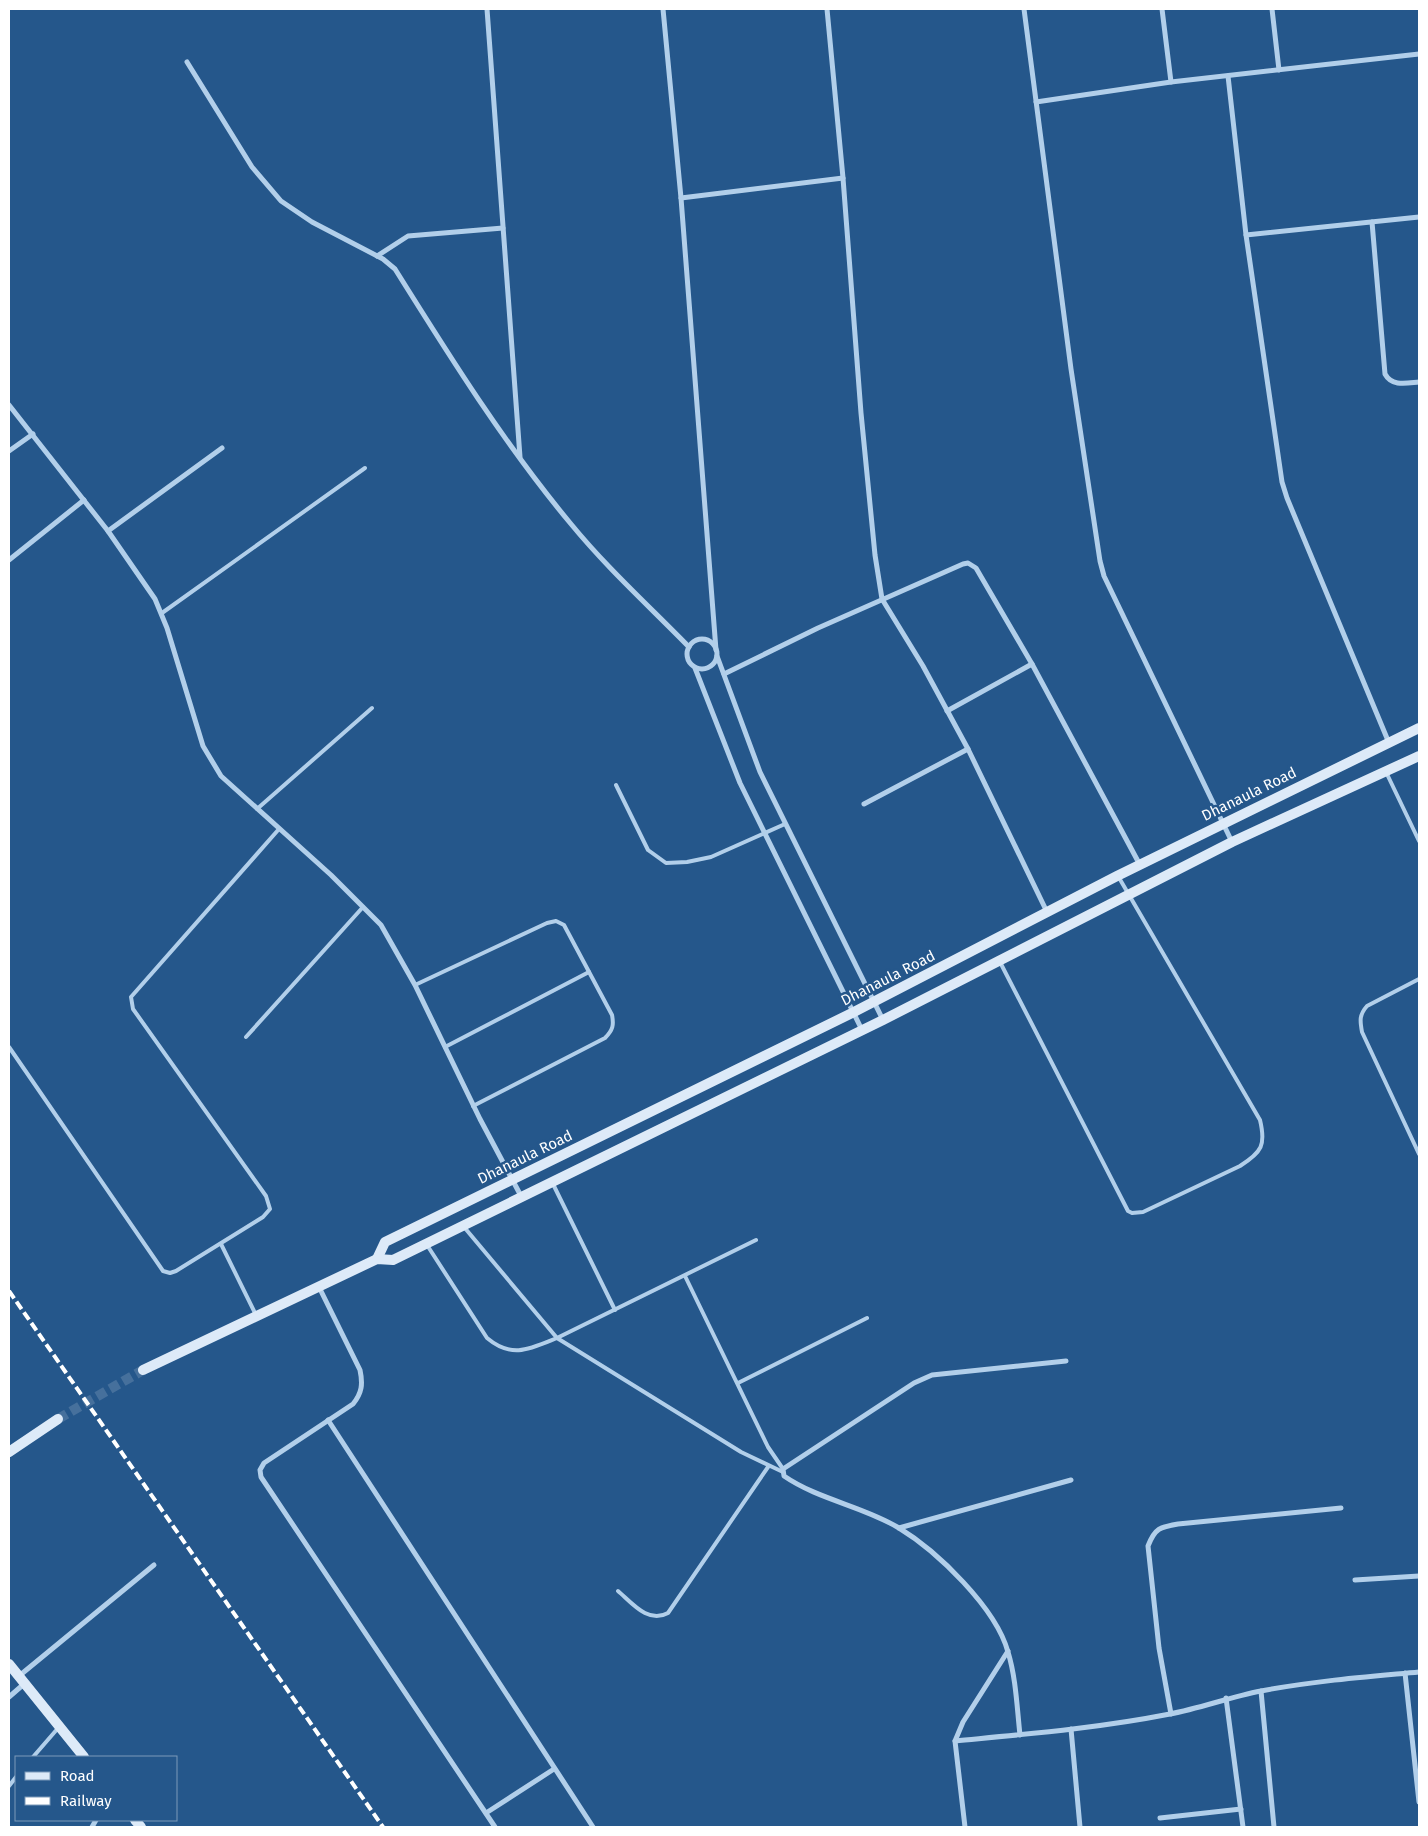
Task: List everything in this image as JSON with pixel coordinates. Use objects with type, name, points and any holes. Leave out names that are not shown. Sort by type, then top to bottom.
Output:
[{"type":"street","points":[[487,9],[520,457]]},
{"type":"street","points":[[663,9],[717,653],[711,666],[700,670],[694,668]]},
{"type":"street","points":[[827,9],[843,178],[862,422],[875,554],[882,599],[968,749],[1047,913]]},
{"type":"street","points":[[1024,9],[1100,561],[1104,576],[1232,842]]},
{"type":"street","points":[[1162,9],[1171,82]]},
{"type":"street","points":[[1272,9],[1279,70]]},
{"type":"street","points":[[1036,102],[1171,82],[1419,54]]},
{"type":"street","points":[[187,62],[252,167],[281,201],[312,222],[390,262],[473,393],[572,526],[689,647]]},
{"type":"street","points":[[1228,76],[1246,234],[1282,482],[1389,743]]},
{"type":"street","points":[[680,198],[843,178]]},
{"type":"street","points":[[1246,234],[1419,217]]},
{"type":"street","points":[[1372,222],[1385,374],[1388,380],[1394,383],[1419,382]]},
{"type":"street","points":[[377,256],[408,236],[504,228]]},
{"type":"street","points":[[9,405],[108,531],[155,599],[162,613],[203,746],[210,762],[221,776],[381,925],[415,985],[473,1106],[511,1181],[521,1196]]},
{"type":"street","points":[[9,451],[33,434]]},
{"type":"street","points":[[108,531],[222,448]]},
{"type":"street","points":[[9,560],[84,500]]},
{"type":"street","points":[[724,674],[882,599],[963,564],[970,564],[976,568],[1032,664],[1140,865]]},
{"type":"street","points":[[862,1030],[764,833],[737,774],[694,668],[687,659],[689,647],[698,640],[704,640],[714,645],[760,772],[883,1020]]},
{"type":"street","points":[[947,711],[1032,664]]},
{"type":"street","name":"Dhanaula Road","points":[[378,1259],[385,1242],[852,1013],[1117,876],[1419,728]]},
{"type":"street","points":[[864,804],[968,749]]},
{"type":"street","points":[[142,1370],[378,1259],[393,1260],[552,1180],[1000,962],[1232,842],[1419,756]]},
{"type":"street","points":[[319,1287],[360,1370],[363,1382],[360,1395],[353,1404],[264,1463],[260,1470],[261,1477],[495,1827]]},
{"type":"street","points":[[1020,1735],[1008,1651],[998,1628],[978,1598],[940,1560],[899,1528],[803,1486],[784,1476],[783,1471],[914,1383],[932,1375],[1066,1361]]},
{"type":"street","points":[[9,1452],[58,1419]]},
{"type":"street","points":[[328,1420],[593,1827]]},
{"type":"street","points":[[899,1528],[1071,1480]]},
{"type":"street","points":[[1171,1714],[1159,1648],[1148,1546],[1153,1533],[1163,1527],[1178,1524],[1341,1508]]},
{"type":"street","points":[[9,1696],[21,1680],[154,1565]]},
{"type":"street","points":[[1355,1580],[1419,1576]]},
{"type":"street","points":[[965,1827],[955,1741],[963,1722],[1008,1651]]},
{"type":"street","points":[[9,1664],[83,1756]]},
{"type":"street","points":[[955,1741],[1071,1729],[1171,1714],[1226,1698],[1261,1691],[1306,1684],[1419,1672]]},
{"type":"street","points":[[1405,1673],[1419,1802]]},
{"type":"street","points":[[1261,1691],[1274,1827]]},
{"type":"street","points":[[1226,1698],[1243,1827]]},
{"type":"street","points":[[1071,1729],[1080,1827]]},
{"type":"street","points":[[486,1813],[554,1768]]},
{"type":"street","points":[[1160,1818],[1241,1810]]},
{"type":"lane","points":[[162,613],[365,468]]},
{"type":"lane","points":[[257,809],[372,708]]},
{"type":"lane","points":[[1386,772],[1419,841]]},
{"type":"lane","points":[[616,785],[648,850],[666,863],[687,862],[711,857],[785,824]]},
{"type":"lane","points":[[9,1047],[163,1271],[170,1273],[176,1271],[263,1217],[270,1209],[269,1202],[133,1009],[131,997],[279,829]]},
{"type":"lane","points":[[1000,962],[1128,1211],[1132,1213],[1143,1212],[1240,1166],[1261,1150],[1264,1135],[1260,1120],[1117,876]]},
{"type":"lane","points":[[246,1037],[363,907]]},
{"type":"lane","points":[[415,985],[547,923],[556,921],[564,925],[612,1015],[614,1025],[611,1033],[473,1106]]},
{"type":"lane","points":[[445,1047],[589,972]]},
{"type":"lane","points":[[1419,979],[1367,1006],[1361,1013],[1360,1021],[1362,1032],[1419,1154]]},
{"type":"lane","points":[[552,1180],[615,1310]]},
{"type":"lane","points":[[462,1226],[557,1338],[768,1467],[783,1471]]},
{"type":"lane","points":[[426,1243],[487,1338],[499,1348],[513,1351],[522,1350],[557,1338],[756,1240]]},
{"type":"lane","points":[[221,1244],[257,1316]]},
{"type":"lane","points":[[684,1276],[768,1447],[783,1471]]},
{"type":"lane","points":[[738,1383],[867,1318]]},
{"type":"lane","points":[[618,1590],[647,1615],[660,1617],[668,1613],[768,1467]]},
{"type":"lane","points":[[34,1756],[59,1727]]},
{"type":"tunnel","points":[[58,1419],[143,1370]]},
{"type":"railway","points":[[9,1291],[383,1827]]}]
